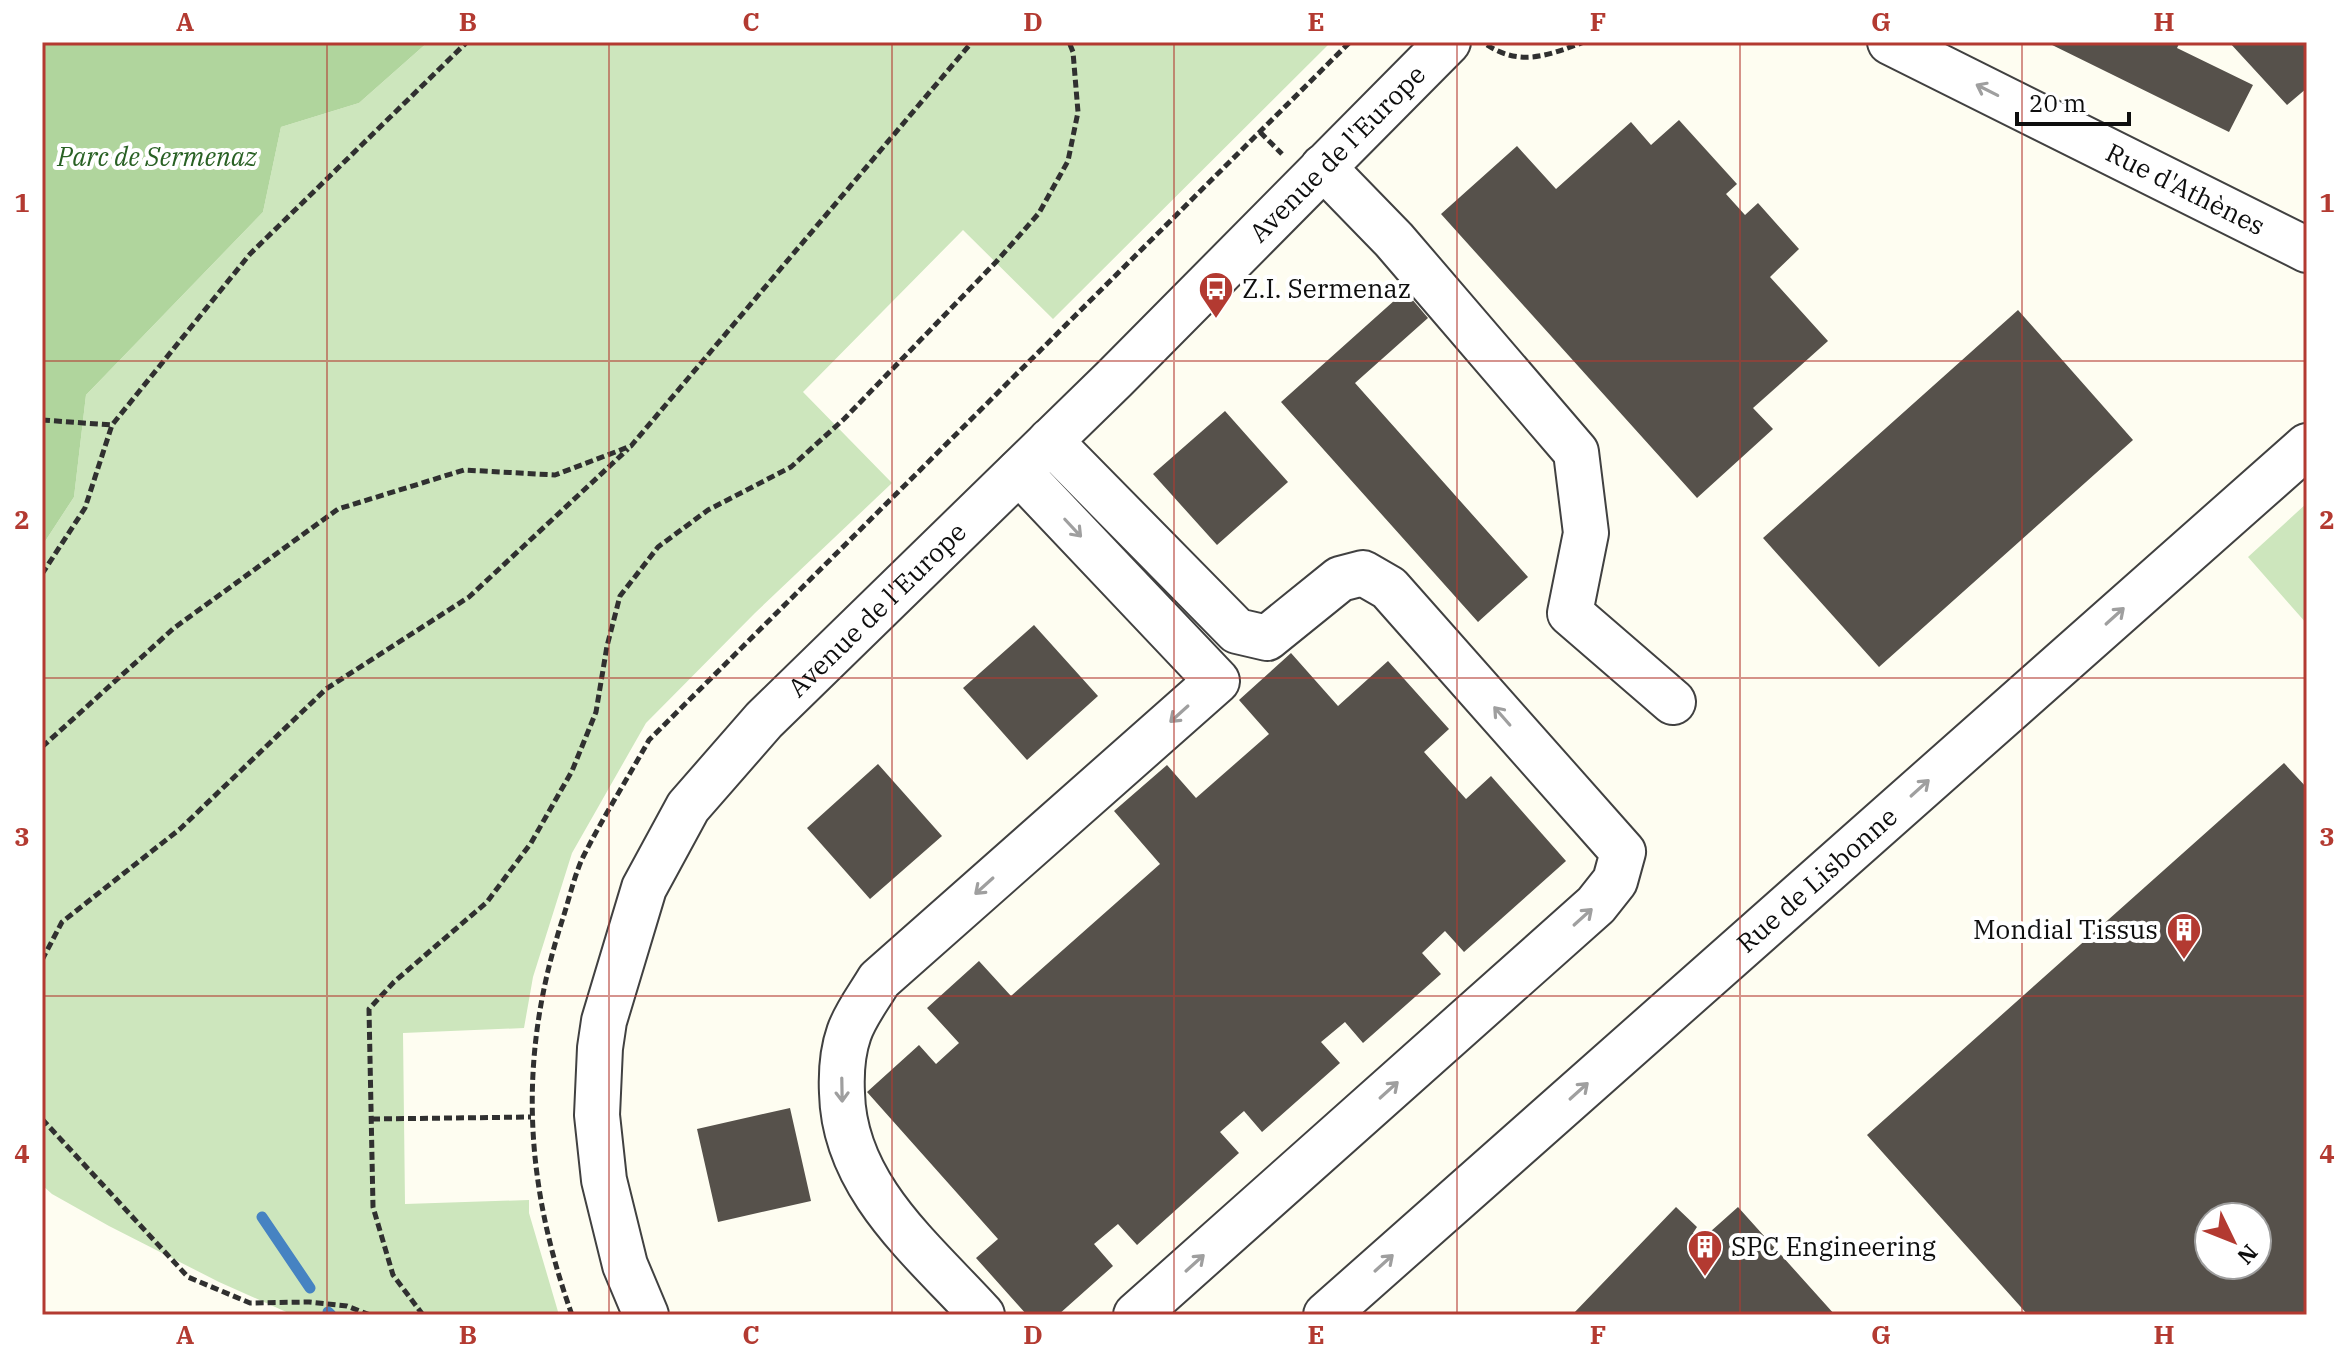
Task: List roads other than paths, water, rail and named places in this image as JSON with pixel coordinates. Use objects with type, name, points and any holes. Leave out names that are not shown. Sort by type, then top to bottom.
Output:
[{"type":"street","name":"Avenue de l'Europe","points":[[646,1315],[625,1265],[604,1180],[597,1115],[600,1048],[604,1021],[644,888],[688,807],[764,720],[1019,472],[1448,42]]},
{"type":"street","name":"Rue d'Athènes","points":[[1890,42],[2307,250]]},
{"type":"street","points":[[1323,167],[1394,240],[1576,452],[1586,533],[1570,613],[1673,702]]},
{"type":"street","points":[[1050,441],[1237,631],[1267,638],[1340,579],[1363,573],[1389,588],[1623,852],[1615,881],[1596,905],[1136,1315]]},
{"type":"street","name":"Rue de Lisbonne","points":[[1326,1315],[2307,446]]},
{"type":"street","points":[[982,1315],[878,1201],[858,1166],[842,1122],[841,1063],[850,1030],[879,980],[1217,681],[1019,472]]},
{"type":"waterway","points":[[262,1217],[310,1288]]},
{"type":"waterway","points":[[328,1312],[331,1315]]},
{"type":"place","name":"Z.I. Sermenaz","points":[[1216,320]]},
{"type":"place","name":"Mondial Tissus","points":[[2184,961]]},
{"type":"place","name":"SPC Engineering","points":[[1705,1278]]},
{"type":"park label","name":"Parc de Sermenaz","points":[[157,157]]}]
